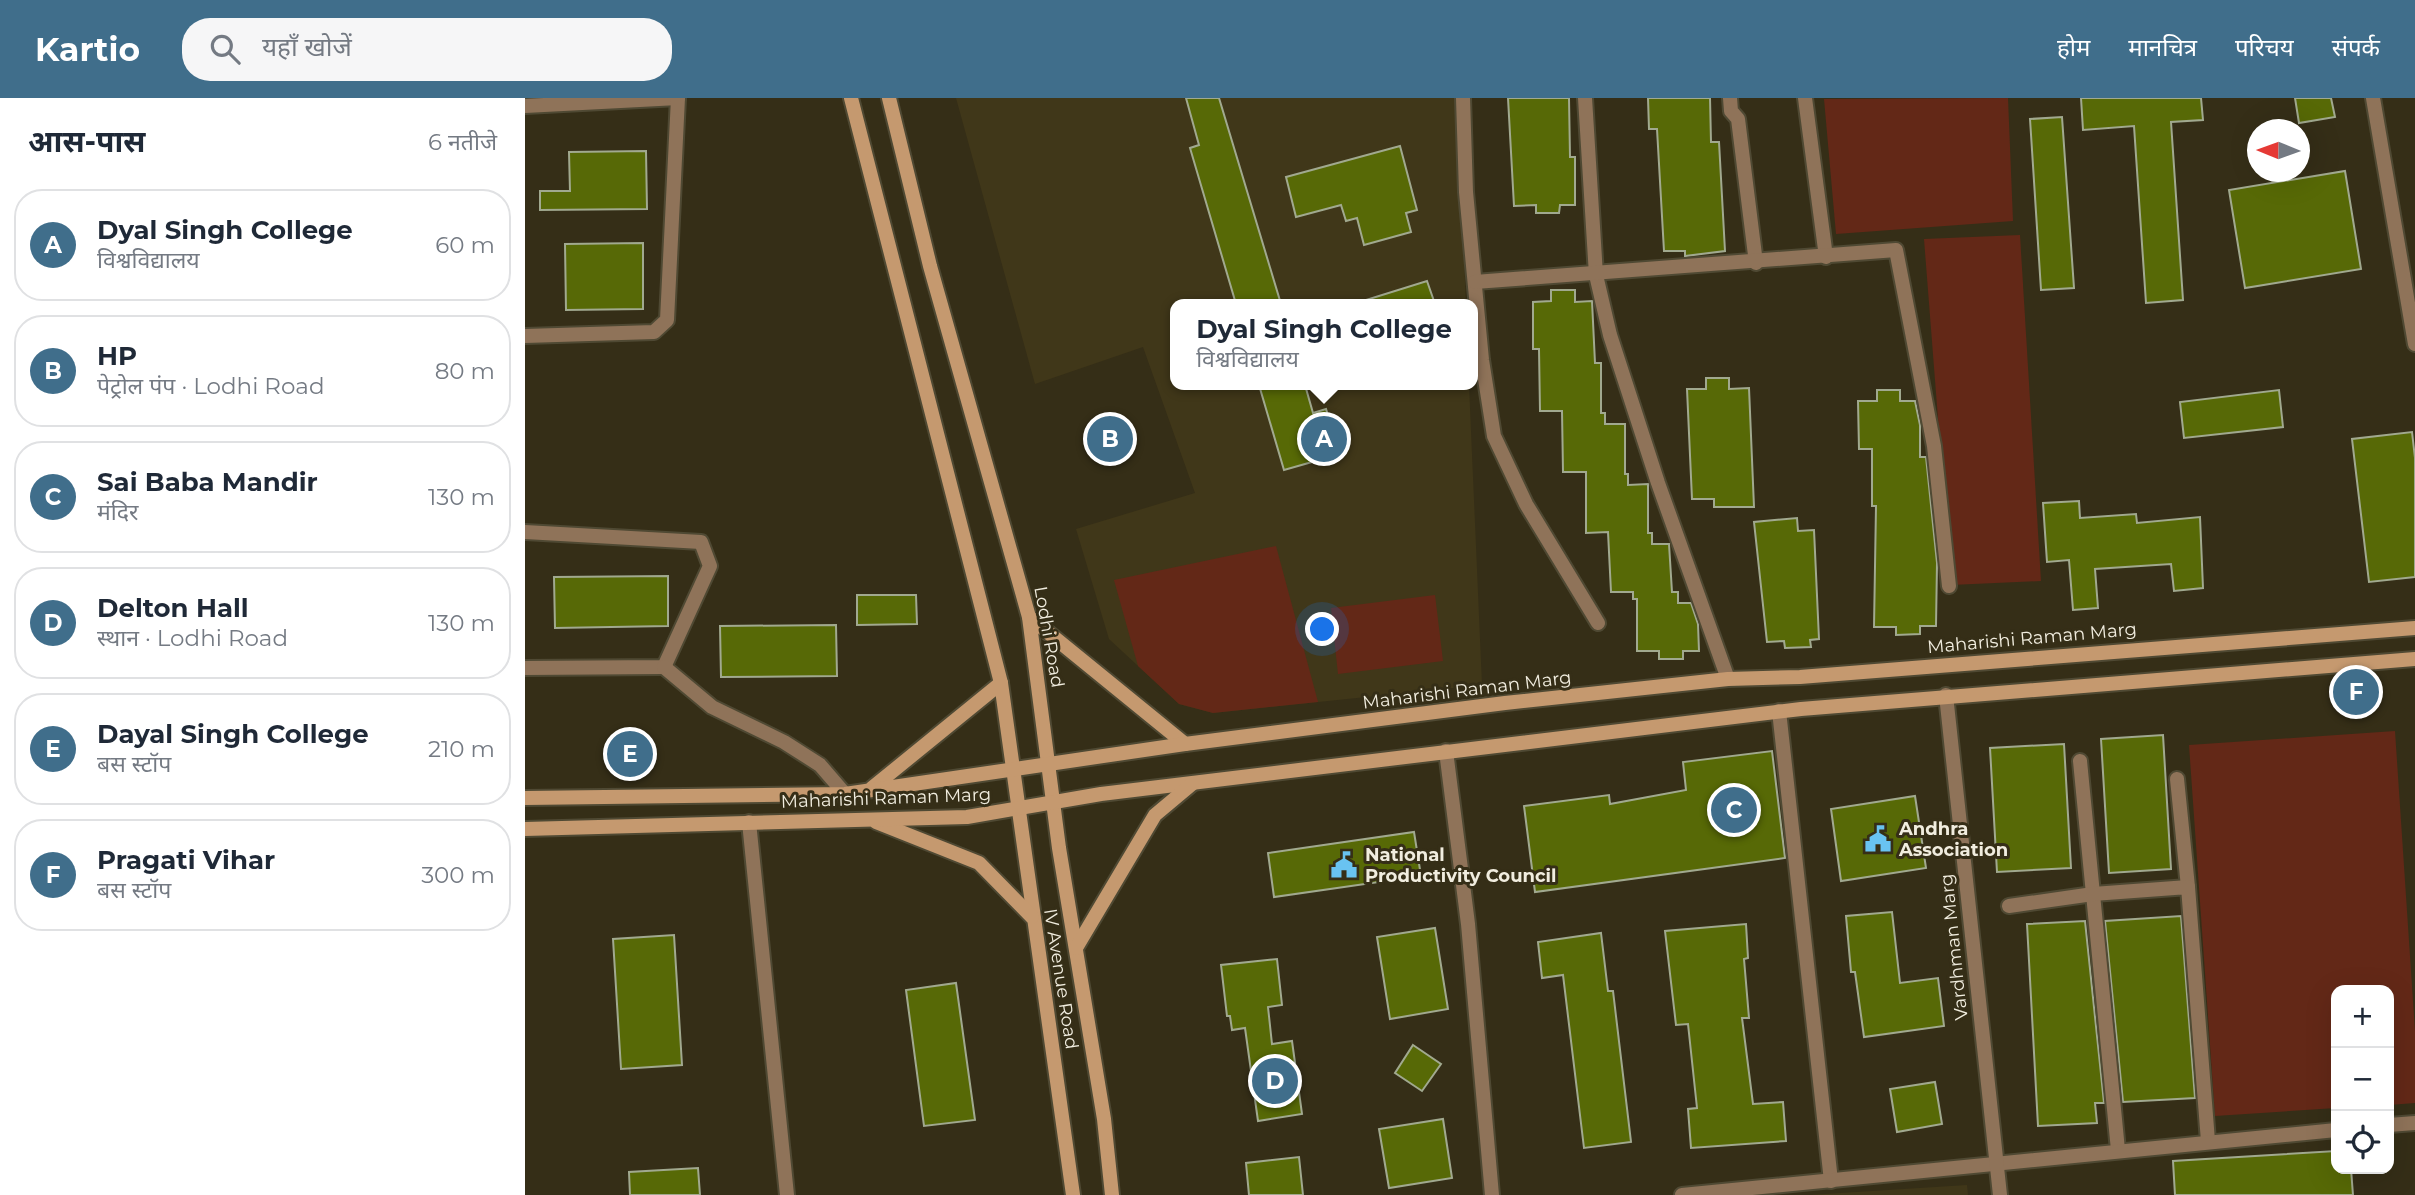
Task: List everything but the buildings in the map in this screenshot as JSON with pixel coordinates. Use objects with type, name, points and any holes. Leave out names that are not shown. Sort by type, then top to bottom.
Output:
[{"type":"main road","points":[[852,98],[1001,683],[1012,768]]},
{"type":"main road","name":"Lodhi Road","points":[[889,98],[930,266],[1029,617],[1054,804],[1104,1119],[1112,1195]]},
{"type":"main road","points":[[1029,617],[1185,744]]},
{"type":"main road","name":"Maharishi Raman Marg","points":[[525,798],[845,794],[1185,744],[1492,705],[1728,679],[1800,677],[2415,628]]},
{"type":"main road","name":"Maharishi Raman Marg","points":[[525,829],[967,817],[1101,794],[1779,711],[1946,695],[2415,659]]},
{"type":"main road","points":[[872,788],[1001,683]]},
{"type":"main road","name":"IV Avenue Road","points":[[1012,768],[1073,1195]]},
{"type":"main road","points":[[1076,948],[1155,815],[1193,784]]},
{"type":"main road","points":[[871,820],[979,863],[1033,917]]},
{"type":"street","points":[[525,106],[678,98],[667,320],[654,332],[525,336]]},
{"type":"street","points":[[1463,98],[1466,191],[1477,299]]},
{"type":"street","points":[[1585,98],[1596,275],[1610,335],[1658,483],[1728,679]]},
{"type":"street","points":[[1730,98],[1731,111],[1738,119],[1756,263]]},
{"type":"street","points":[[1805,98],[1826,257]]},
{"type":"street","points":[[2373,98],[2415,344]]},
{"type":"street","points":[[1475,282],[1756,263],[1896,250],[1934,446],[1948,586]]},
{"type":"street","points":[[1478,308],[1493,436],[1526,504],[1598,623]]},
{"type":"street","points":[[525,532],[701,542],[709,566],[664,667]]},
{"type":"street","points":[[525,668],[664,667],[712,707],[784,742],[820,765],[845,794]]},
{"type":"street","name":"Vardhman Marg","points":[[1946,695],[2000,1195]]},
{"type":"street","points":[[1779,711],[1831,1181]]},
{"type":"street","points":[[1446,751],[1468,924],[1492,1195]]},
{"type":"street","points":[[2080,761],[2118,1150]]},
{"type":"street","points":[[2177,779],[2208,1142]]},
{"type":"street","points":[[748,822],[787,1195]]},
{"type":"street","points":[[2009,906],[2093,894],[2188,887]]},
{"type":"street","points":[[2394,1125],[2415,1123]]},
{"type":"street","points":[[1682,1195],[1997,1166],[2118,1150],[2331,1130]]},
{"type":"shaded area","points":[[956,98],[1457,98],[1466,299],[1170,299],[1170,390],[1469,390],[1482,685],[1213,713],[1179,704],[1109,639],[1076,529],[1195,493],[1143,347],[1035,384]]},
{"type":"shaded area","points":[[2008,98],[2013,221],[1836,234],[1824,99]]},
{"type":"shaded area","points":[[2020,235],[2041,581],[1951,585],[1924,239]]},
{"type":"shaded area","points":[[1276,546],[1318,702],[1213,713],[1179,704],[1138,666],[1114,580]]},
{"type":"shaded area","points":[[1435,595],[1443,661],[1338,674],[1331,608]]},
{"type":"shaded area","points":[[2395,731],[2415,1031],[2415,1103],[2394,1105],[2394,985],[2331,985],[2331,1108],[2215,1116],[2189,745]]},
{"type":"shaded area","points":[[1967,1185],[1968,1195],[1809,1195]]},
{"type":"place","name":"HP","points":[[1110,439]]},
{"type":"place","name":"Dyal Singh College","points":[[1324,439]]},
{"type":"place","name":"Pragati Vihar","points":[[2356,692]]},
{"type":"place","name":"Dayal Singh College","points":[[630,754]]},
{"type":"place","name":"Sai Baba Mandir","points":[[1734,810]]},
{"type":"place","name":"Andhra Association","points":[[1878,839]]},
{"type":"place","name":"National Productivity Council","points":[[1344,865]]},
{"type":"place","name":"Delton Hall","points":[[1275,1081]]}]
